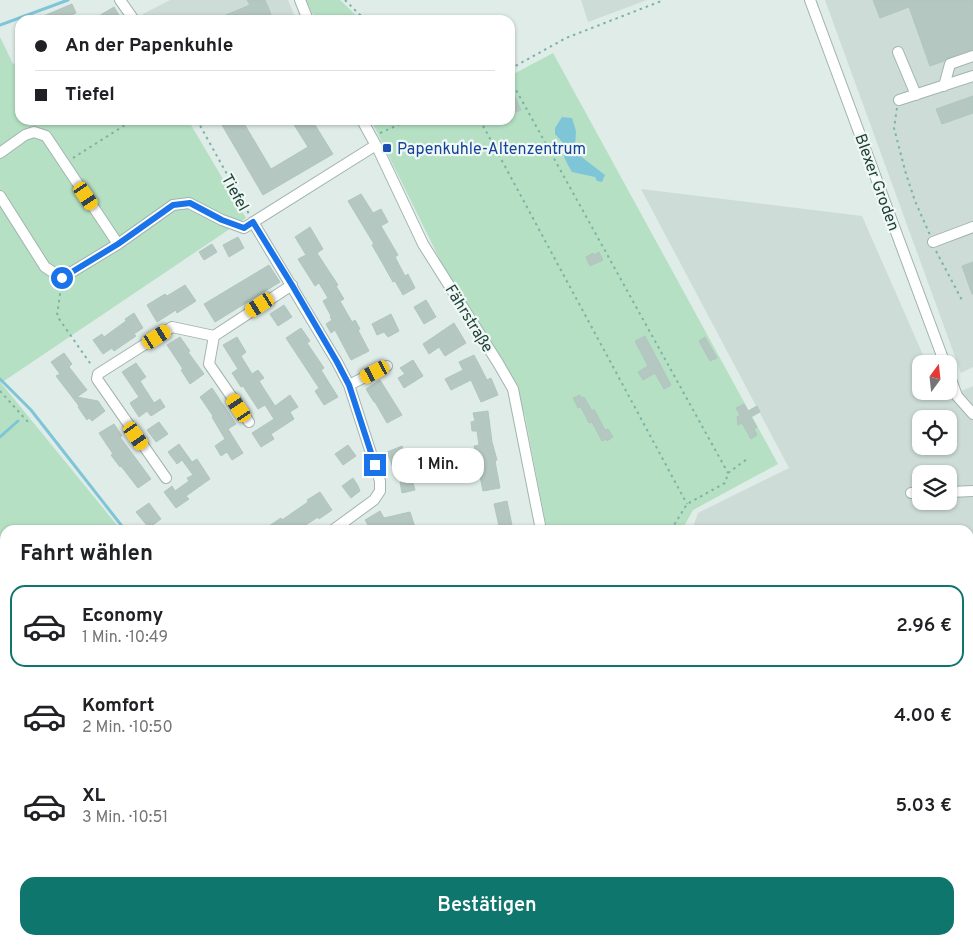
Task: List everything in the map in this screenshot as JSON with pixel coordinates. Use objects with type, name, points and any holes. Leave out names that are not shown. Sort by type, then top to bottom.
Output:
[{"type":"street","points":[[120,0],[130,15]]},
{"type":"street","points":[[300,0],[306,15]]},
{"type":"street","name":"Blexer Groden","points":[[810,0],[942,355]]},
{"type":"street","points":[[898,52],[916,95]]},
{"type":"street","points":[[944,86],[950,64],[973,56]]},
{"type":"street","points":[[899,100],[973,76]]},
{"type":"street","name":"Fährstraße","points":[[365,125],[423,244],[513,389],[540,525]]},
{"type":"street","points":[[0,153],[25,135],[34,132],[46,136],[118,244]]},
{"type":"street","points":[[0,196],[45,267],[62,278],[118,244],[173,205],[190,203],[222,220],[244,228],[374,141]]},
{"type":"street","name":"Tiefel","points":[[253,222],[292,285],[349,385],[380,481],[380,491],[374,500],[348,525]]},
{"type":"street","points":[[933,242],[973,227]]},
{"type":"street","points":[[166,478],[97,379],[98,374],[172,327],[214,336],[292,285]]},
{"type":"street","points":[[214,336],[209,364],[248,422]]},
{"type":"street","points":[[349,385],[387,366]]},
{"type":"street","points":[[958,397],[973,414]]},
{"type":"street","points":[[957,492],[973,491]]},
{"type":"path","points":[[345,0],[360,15]]},
{"type":"path","points":[[515,66],[566,38],[664,0]]},
{"type":"path","points":[[515,88],[728,473]]},
{"type":"path","points":[[899,100],[894,128],[906,174],[915,201],[936,250],[963,302]]},
{"type":"path","points":[[64,163],[125,125]]},
{"type":"path","name":"Tiefel","points":[[200,125],[253,222]]},
{"type":"path","points":[[374,141],[398,125]]},
{"type":"path","points":[[483,125],[687,504]]},
{"type":"path","points":[[62,278],[57,316],[98,374]]},
{"type":"path","points":[[0,390],[28,422]]},
{"type":"path","points":[[674,525],[687,504],[725,483],[728,473],[747,459]]},
{"type":"shaded area","points":[[170,0],[288,0],[294,15],[144,15]]},
{"type":"shaded area","points":[[581,0],[647,0],[588,22]]},
{"type":"shaded area","points":[[825,0],[973,0],[973,367],[961,373],[958,365],[958,355],[954,355]]},
{"type":"shaded area","points":[[641,189],[862,216],[923,355],[912,355],[912,400],[958,400],[958,392],[973,386],[973,525],[694,525],[698,513],[789,468]]},
{"type":"green space","points":[[306,0],[340,0],[356,15],[314,15]]},
{"type":"green space","points":[[0,37],[13,64],[15,63],[15,125],[191,125],[246,218],[1,383],[117,525],[0,525]]},
{"type":"green space","points":[[553,53],[778,464],[693,510],[685,525],[546,525],[525,416],[512,377],[443,266],[373,125],[515,125],[515,73]]},
{"type":"water","points":[[562,117],[572,118],[576,131],[575,148],[579,155],[605,175],[602,182],[597,181],[595,177],[572,172],[564,155],[564,144],[555,134],[555,128]]},
{"type":"building","points":[[247,0],[265,0],[271,14],[226,15],[250,5]]},
{"type":"building","points":[[873,0],[973,0],[973,49],[930,66],[909,7],[880,18]]},
{"type":"building","points":[[72,4],[76,13],[71,15],[46,15]]},
{"type":"building","points":[[114,7],[119,15],[100,15]]},
{"type":"building","points":[[973,96],[973,113],[942,124],[936,109]]},
{"type":"building","points":[[515,97],[521,110],[515,112]]},
{"type":"building","points":[[222,125],[245,125],[271,169],[308,147],[294,125],[315,125],[333,154],[263,195]]},
{"type":"building","points":[[361,194],[373,213],[381,209],[388,222],[381,226],[398,255],[395,257],[405,276],[408,274],[415,288],[403,295],[395,281],[393,282],[372,245],[374,244],[348,201]]},
{"type":"building","points":[[310,227],[323,249],[317,253],[338,285],[336,286],[344,299],[340,301],[352,322],[355,320],[369,351],[351,360],[335,330],[331,333],[326,324],[332,320],[323,301],[328,298],[319,283],[315,286],[298,259],[306,255],[295,237]]},
{"type":"building","points":[[238,237],[244,248],[229,257],[223,245]]},
{"type":"building","points":[[212,244],[217,252],[204,260],[199,252]]},
{"type":"building","points":[[599,252],[603,260],[590,266],[586,257]]},
{"type":"building","points":[[973,262],[973,294],[972,294],[962,266]]},
{"type":"building","points":[[269,265],[280,282],[215,322],[204,304]]},
{"type":"building","points":[[185,285],[196,301],[177,313],[176,310],[157,322],[147,305]]},
{"type":"building","points":[[426,300],[436,317],[424,324],[414,307]]},
{"type":"building","points":[[284,305],[292,317],[278,326],[270,314]]},
{"type":"building","points":[[134,313],[143,328],[134,334],[136,336],[114,351],[112,348],[103,354],[93,340],[102,334],[104,337]]},
{"type":"building","points":[[391,314],[399,331],[388,337],[384,332],[377,335],[372,324]]},
{"type":"building","points":[[454,323],[466,343],[445,356],[439,347],[429,354],[423,344]]},
{"type":"building","points":[[301,328],[310,341],[307,343],[324,368],[321,370],[338,397],[324,405],[315,391],[319,388],[286,338]]},
{"type":"building","points":[[645,336],[671,385],[664,389],[655,373],[643,380],[638,372],[648,366],[635,341]]},
{"type":"building","points":[[180,337],[204,374],[190,384],[181,370],[183,369],[167,345]]},
{"type":"building","points":[[237,337],[246,352],[241,356],[252,374],[258,370],[264,378],[259,381],[275,406],[290,395],[298,407],[290,412],[294,419],[271,434],[274,439],[261,447],[252,433],[274,419],[265,405],[258,409],[232,373],[238,369],[223,345]]},
{"type":"building","points":[[705,337],[717,358],[710,361],[699,341]]},
{"type":"building","points":[[64,353],[72,364],[69,367],[87,390],[77,397],[98,401],[105,411],[92,421],[89,418],[87,420],[79,406],[56,376],[60,374],[51,362]]},
{"type":"building","points":[[474,355],[487,380],[491,378],[498,395],[481,402],[471,380],[451,390],[445,379],[463,370],[459,362]]},
{"type":"building","points":[[413,360],[423,376],[404,388],[398,378],[405,374],[400,368]]},
{"type":"building","points":[[136,363],[146,377],[140,381],[154,403],[160,399],[165,407],[151,416],[147,411],[139,417],[130,403],[139,397],[122,372]]},
{"type":"building","points":[[380,380],[402,415],[387,423],[366,389]]},
{"type":"building","points":[[212,388],[236,424],[228,429],[243,453],[232,460],[227,452],[221,456],[215,446],[225,439],[200,397]]},
{"type":"building","points":[[580,395],[581,398],[584,397],[592,411],[594,409],[605,430],[608,429],[613,437],[607,441],[606,439],[602,441],[592,422],[589,423],[581,407],[578,408],[573,398]]},
{"type":"building","points":[[744,404],[748,411],[757,406],[760,412],[751,417],[757,427],[754,429],[757,435],[751,439],[742,423],[738,425],[737,417],[740,415],[736,408]]},
{"type":"building","points":[[488,411],[500,488],[483,491],[474,446],[479,445],[477,431],[472,431],[471,422],[475,421],[473,413]]},
{"type":"building","points":[[159,422],[168,434],[156,442],[147,430]]},
{"type":"building","points":[[114,424],[122,436],[120,437],[151,479],[138,488],[111,455],[113,454],[99,433]]},
{"type":"building","points":[[179,444],[192,462],[197,459],[210,479],[186,496],[189,499],[176,508],[164,492],[172,486],[175,491],[189,481],[187,478],[193,475],[182,460],[177,464],[168,452]]},
{"type":"building","points":[[348,445],[356,456],[343,465],[335,454]]},
{"type":"building","points":[[402,446],[409,465],[394,470],[387,452]]},
{"type":"building","points":[[353,478],[360,491],[351,498],[342,486]]},
{"type":"building","points":[[412,479],[415,490],[402,493],[400,482]]},
{"type":"building","points":[[320,492],[332,510],[306,525],[270,525],[281,518],[282,520],[308,502],[307,500]]},
{"type":"building","points":[[507,501],[512,525],[499,525],[494,504]]},
{"type":"building","points":[[149,503],[161,519],[153,525],[147,525],[136,512]]},
{"type":"building","points":[[380,511],[384,518],[410,512],[414,525],[368,525],[365,520]]},
{"type":"waterway","points":[[27,15],[68,0]]},
{"type":"waterway","points":[[0,25],[15,19]]},
{"type":"waterway","points":[[0,379],[31,410],[121,525]]},
{"type":"waterway","points":[[0,437],[18,421]]},
{"type":"place","name":"Papenkuhle-Altenzentrum","points":[[387,148]]},
{"type":"route","points":[[62,278],[118,244],[173,205],[190,203],[222,220],[244,228],[253,222],[292,285],[349,385],[375,465]]}]
